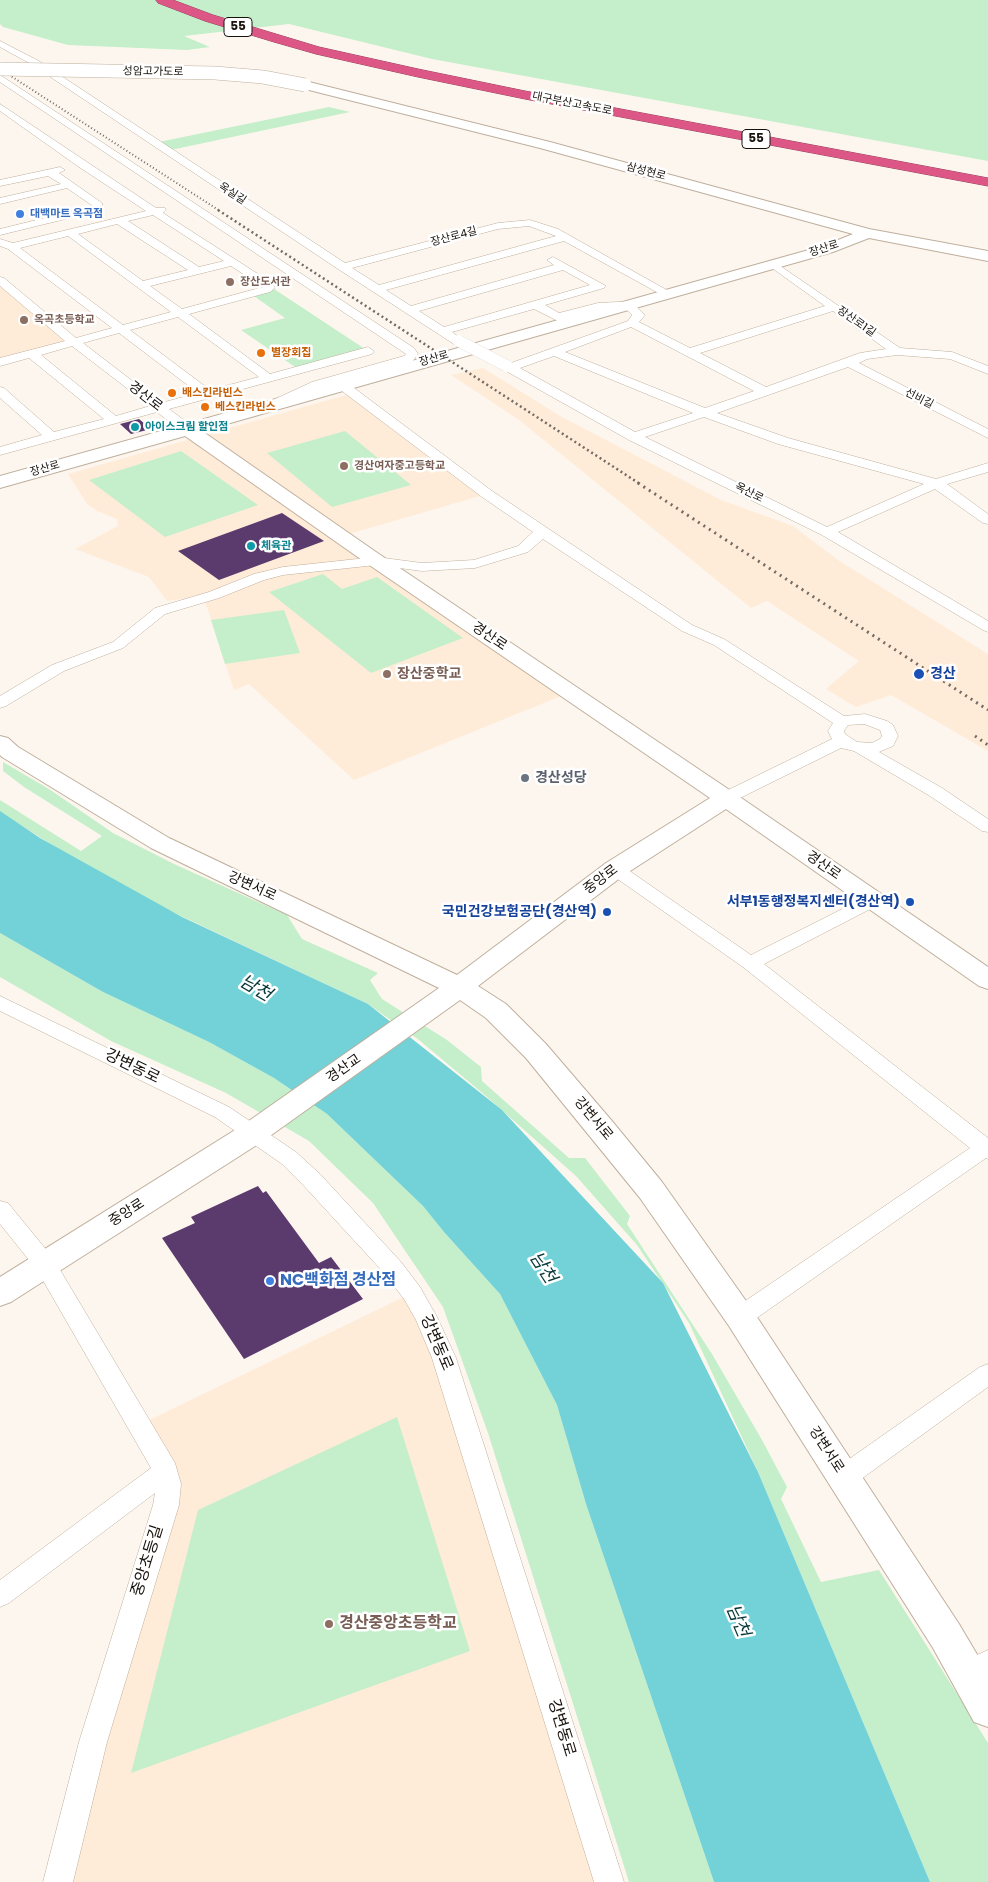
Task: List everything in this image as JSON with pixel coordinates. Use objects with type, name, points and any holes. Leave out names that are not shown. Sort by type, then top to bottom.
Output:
[{"type":"highway","name":"대구부산고속도로","points":[[162,0],[209,18],[320,49],[528,94],[988,182]]},
{"type":"highway","name":"대구부산고속도로","points":[[178,0],[254,28],[320,49]]},
{"type":"highway","name":"대구부산고속도로","points":[[528,94],[988,176]]},
{"type":"street","name":"옥실길","points":[[0,44],[34,62],[54,77],[460,342],[508,367]]},
{"type":"street","name":"성암고가도로","points":[[0,69],[215,73],[263,77],[305,86]]},
{"type":"street","points":[[0,78],[406,348],[412,354],[408,359],[316,385],[271,405]]},
{"type":"street","name":"삼성현로","points":[[305,86],[545,145],[868,233],[988,256]]},
{"type":"street","points":[[0,107],[83,165],[268,285],[269,288],[0,362]]},
{"type":"street","points":[[0,183],[83,165]]},
{"type":"street","points":[[0,232],[98,208],[98,205],[50,172]]},
{"type":"street","points":[[0,201],[69,185]]},
{"type":"street","points":[[12,247],[189,204]]},
{"type":"street","points":[[120,221],[197,271]]},
{"type":"street","name":"장산로4길","points":[[342,266],[514,223],[530,223],[543,226],[666,293]]},
{"type":"street","points":[[70,233],[268,378]]},
{"type":"street","name":"장산로","points":[[0,482],[666,293],[828,249],[868,233]]},
{"type":"street","points":[[377,289],[565,238]]},
{"type":"street","points":[[0,242],[12,247],[207,394]]},
{"type":"street","points":[[529,247],[600,286]]},
{"type":"street","points":[[142,285],[233,262]]},
{"type":"street","name":"장산로1길","points":[[773,264],[897,352]]},
{"type":"street","points":[[410,310],[564,266]]},
{"type":"street","name":"경산로","points":[[0,280],[74,342],[187,430],[376,561],[726,798],[988,980]]},
{"type":"street","points":[[443,331],[600,286]]},
{"type":"street","points":[[508,367],[632,323],[639,315],[630,304],[598,306],[558,318],[536,304]]},
{"type":"street","points":[[691,352],[834,307]]},
{"type":"street","points":[[632,323],[765,392]]},
{"type":"street","points":[[0,451],[368,350]]},
{"type":"street","points":[[554,352],[704,413],[783,441],[936,483],[988,520]]},
{"type":"street","points":[[897,352],[952,356],[988,370]]},
{"type":"street","name":"장산로1길","points":[[849,363],[864,356],[897,352]]},
{"type":"street","points":[[31,353],[113,420]]},
{"type":"street","points":[[634,437],[849,363]]},
{"type":"street","name":"선비길","points":[[849,363],[988,434]]},
{"type":"street","name":"옥산로","points":[[508,367],[634,437],[827,532],[988,627]]},
{"type":"street","points":[[342,385],[487,494],[542,532],[687,628],[719,642],[842,722]]},
{"type":"street","points":[[0,391],[52,437]]},
{"type":"street","points":[[827,532],[916,494],[936,483],[988,467]]},
{"type":"street","points":[[0,703],[58,668],[118,645],[151,616],[166,608],[214,595],[259,577],[283,571],[376,561],[422,567],[475,564],[523,549],[542,532]]},
{"type":"street","points":[[860,748],[874,748],[884,744],[890,738],[890,733],[881,724],[865,718],[842,722],[836,731],[842,741],[860,748],[936,792],[986,825]]},
{"type":"street","points":[[726,798],[842,741]]},
{"type":"street","name":"강변서로","points":[[0,743],[10,752],[160,843],[460,987],[496,1011],[536,1051],[602,1129],[650,1190],[740,1317],[946,1636],[978,1668],[988,1709]]},
{"type":"street","points":[[884,744],[905,768],[936,792]]},
{"type":"street","name":"중앙로","points":[[434,1006],[615,869],[726,798]]},
{"type":"street","points":[[615,869],[750,963],[987,1148],[740,1317]]},
{"type":"street","points":[[750,963],[872,900]]},
{"type":"street","name":"강변동로","points":[[0,1003],[222,1112],[254,1133],[289,1158],[312,1180],[393,1268],[412,1293],[426,1317],[444,1358],[609,1882]]},
{"type":"street","name":"경산교","points":[[254,1133],[434,1006]]},
{"type":"street","name":"중앙로","points":[[0,1293],[254,1133]]},
{"type":"street","name":"중앙초등길","points":[[0,1209],[45,1264],[166,1471],[169,1484],[166,1505],[93,1742],[58,1882]]},
{"type":"street","points":[[844,1477],[988,1374]]},
{"type":"street","points":[[0,1595],[166,1471]]},
{"type":"shaded area","name":"옥곡초등학교","points":[[0,280],[74,342],[0,361]]},
{"type":"shaded area","points":[[483,368],[562,417],[721,500],[793,526],[838,560],[988,654],[988,751],[891,695],[856,707],[826,689],[859,661],[767,601],[751,608],[519,420],[451,375]]},
{"type":"shaded area","points":[[353,393],[487,494],[342,536],[367,555],[349,562],[376,561],[571,692],[354,780],[249,684],[234,690],[204,598],[207,596],[167,601],[149,577],[75,549],[118,526],[117,519],[97,511],[87,504],[68,474]]},
{"type":"shaded area","name":"경산중앙초등학교","points":[[412,1293],[609,1882],[58,1882],[166,1505],[139,1425]]},
{"type":"green space","points":[[0,0],[988,0],[988,161],[432,59],[289,24],[184,36],[210,47],[187,50],[68,45],[3,27],[0,24]]},
{"type":"green space","points":[[329,107],[350,112],[166,151],[154,143]]},
{"type":"green space","points":[[268,285],[368,351],[298,369],[241,330],[285,318],[251,294]]},
{"type":"green space","points":[[345,431],[411,485],[332,507],[267,453]]},
{"type":"green space","points":[[181,451],[258,505],[165,537],[89,480]]},
{"type":"green space","points":[[323,574],[342,589],[377,577],[463,638],[371,673],[269,592]]},
{"type":"green space","points":[[284,610],[300,653],[225,664],[211,620]]},
{"type":"green space","points":[[3,762],[49,789],[113,833],[174,864],[287,915],[302,939],[378,973],[370,980],[382,999],[447,1040],[481,1067],[482,1081],[569,1158],[585,1158],[630,1216],[627,1224],[712,1354],[762,1440],[787,1487],[781,1499],[821,1582],[879,1570],[988,1743],[988,1882],[930,1882],[758,1472],[689,1323],[637,1245],[576,1176],[419,1040],[368,1004],[164,908],[82,864],[0,812],[0,800],[81,851],[102,836],[24,787],[3,771]]},
{"type":"green space","points":[[0,933],[103,992],[209,1042],[274,1078],[327,1114],[423,1206],[500,1294],[557,1405],[586,1504],[714,1882],[629,1882],[488,1433],[443,1307],[373,1203],[309,1141],[226,1093],[111,1041],[0,977]]},
{"type":"green space","points":[[397,1417],[470,1651],[131,1773],[198,1510]]},
{"type":"water","name":"남천","points":[[0,811],[40,838],[182,917],[368,1004],[502,1110],[663,1283],[758,1472],[930,1882],[714,1882],[586,1504],[557,1405],[500,1294],[423,1206],[327,1114],[274,1078],[209,1042],[103,992],[0,933]]},
{"type":"building","name":"아이스크림 할인점","points":[[139,419],[151,429],[131,434],[120,424]]},
{"type":"building","name":"체육관","points":[[282,513],[324,541],[219,580],[178,551]]},
{"type":"building","name":"NC백화점 경산점","points":[[258,1186],[263,1193],[266,1191],[319,1263],[331,1257],[363,1299],[244,1359],[162,1238],[195,1223],[191,1217]]},
{"type":"railway","points":[[0,69],[220,211]]},
{"type":"railway","points":[[218,210],[640,484]]},
{"type":"railway","points":[[638,483],[988,710]]},
{"type":"railway","points":[[975,736],[988,745]]},
{"type":"place","name":"대백마트 옥곡점","points":[[20,214]]},
{"type":"place","name":"장산도서관","points":[[230,282]]},
{"type":"place","name":"옥곡초등학교","points":[[24,320]]},
{"type":"place","name":"별장회집","points":[[261,353]]},
{"type":"place","name":"배스킨라빈스","points":[[172,393]]},
{"type":"place","name":"베스킨라빈스","points":[[205,407]]},
{"type":"place","name":"아이스크림 할인점","points":[[135,427]]},
{"type":"place","name":"경산여자중고등학교","points":[[344,466]]},
{"type":"place","name":"체육관","points":[[251,546]]},
{"type":"place","name":"장산중학교","points":[[387,674]]},
{"type":"place","name":"경산","points":[[919,674]]},
{"type":"place","name":"경산성당","points":[[525,778]]},
{"type":"place","name":"서부1동행정복지센터(경산역)","points":[[910,902]]},
{"type":"place","name":"국민건강보험공단(경산역)","points":[[607,912]]},
{"type":"place","name":"NC백화점 경산점","points":[[270,1281]]},
{"type":"place","name":"경산중앙초등학교","points":[[329,1624]]}]
